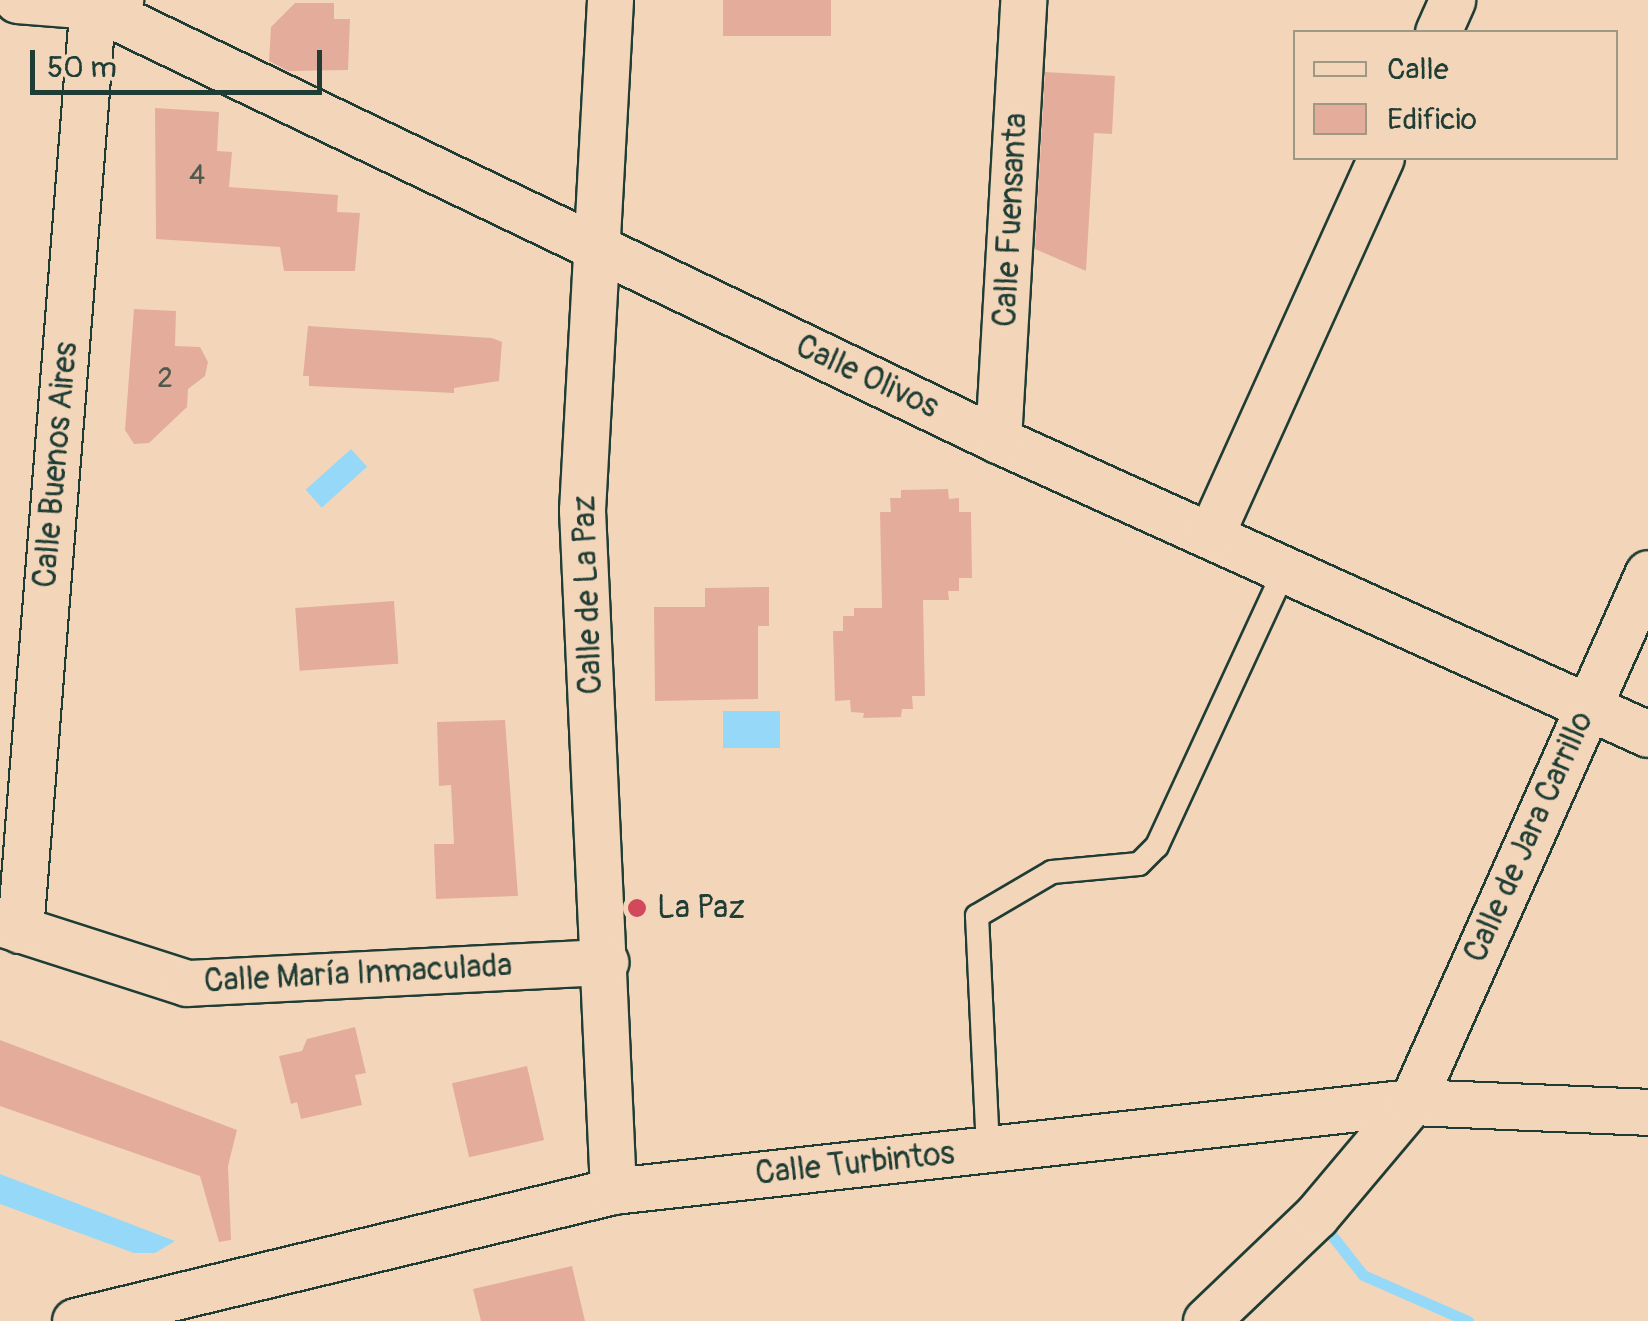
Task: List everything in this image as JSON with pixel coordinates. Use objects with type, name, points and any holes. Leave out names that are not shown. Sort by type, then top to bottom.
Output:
[{"type":"street","points":[[17,0],[103,2]]},
{"type":"street","name":"Calle de La Paz","points":[[610,0],[582,510],[613,1191]]},
{"type":"street","name":"Calle Fuensanta","points":[[998,440],[1023,0]]},
{"type":"street","points":[[1439,30],[1452,0]]},
{"type":"street","name":"Calle Olivos","points":[[103,2],[596,248],[998,440],[1648,734]]},
{"type":"street","name":"Calle Buenos Aires","points":[[10,926],[103,2]]},
{"type":"street","points":[[1211,534],[1380,160]]},
{"type":"street","name":"Calle de Jara Carrillo","points":[[1206,1321],[1316,1216],[1412,1102],[1648,573]]},
{"type":"street","name":"Calle María Inmaculada","points":[[10,926],[187,983],[605,962]]},
{"type":"street","name":"Calle Turbintos","points":[[75,1321],[613,1191],[1412,1102],[1648,1112]]},
{"type":"lane","points":[[988,1150],[977,916],[1052,872],[1140,864],[1157,846],[1286,567]]},
{"type":"water","points":[[351,449],[367,467],[322,508],[306,490]]},
{"type":"water","points":[[723,711],[780,711],[780,748],[723,748]]},
{"type":"water","points":[[0,1174],[175,1241],[155,1253],[134,1253],[0,1204]]},
{"type":"building","points":[[723,0],[831,0],[831,36],[723,36]]},
{"type":"building","points":[[295,3],[334,3],[334,19],[350,19],[348,70],[288,71],[269,61],[271,27]]},
{"type":"building","points":[[1045,72],[1115,76],[1112,134],[1094,133],[1086,271],[1035,249]]},
{"type":"building","points":[[155,108],[219,112],[217,151],[232,152],[229,187],[338,195],[337,212],[360,213],[355,271],[284,271],[280,247],[156,239]]},
{"type":"building","points":[[134,309],[176,311],[175,346],[200,347],[208,362],[205,376],[188,389],[187,407],[149,443],[134,444],[125,430]]},
{"type":"building","points":[[308,326],[492,338],[502,342],[499,381],[454,388],[454,393],[309,386],[309,376],[303,376]]},
{"type":"building","points":[[948,489],[949,499],[959,498],[959,512],[971,512],[972,578],[959,578],[959,591],[948,591],[949,600],[923,600],[925,696],[912,696],[913,709],[902,709],[901,717],[863,718],[864,713],[851,712],[850,700],[835,701],[833,631],[843,631],[843,616],[854,616],[854,608],[882,608],[880,512],[891,512],[890,498],[901,498],[901,490]]},
{"type":"building","points":[[769,587],[769,626],[758,626],[758,699],[655,701],[654,607],[705,607],[705,588]]},
{"type":"building","points":[[394,601],[398,664],[300,671],[295,608]]},
{"type":"building","points":[[505,720],[518,896],[436,899],[434,844],[454,844],[451,785],[439,786],[437,722]]},
{"type":"building","points":[[355,1027],[366,1073],[355,1075],[362,1105],[301,1119],[297,1102],[291,1104],[279,1056],[302,1051],[307,1039]]},
{"type":"building","points":[[0,1040],[237,1130],[228,1166],[231,1240],[219,1242],[200,1176],[0,1106]]},
{"type":"building","points":[[527,1066],[544,1140],[469,1157],[452,1083]]},
{"type":"building","points":[[572,1266],[585,1321],[481,1321],[473,1289]]},
{"type":"waterway","points":[[1322,1223],[1363,1275],[1468,1321]]},
{"type":"place","name":"La Paz","points":[[637,908]]}]
